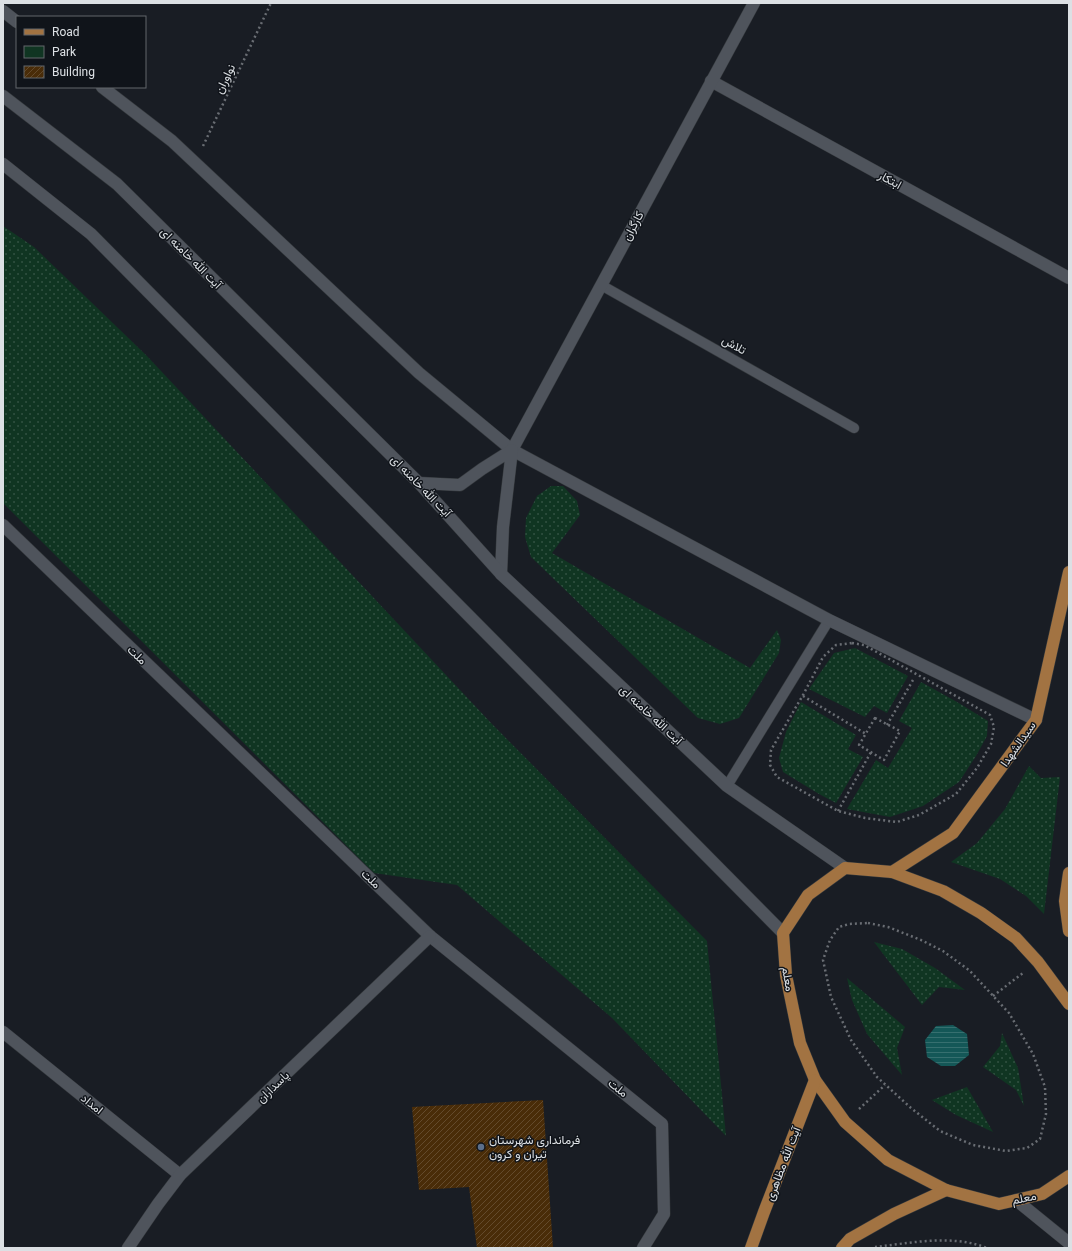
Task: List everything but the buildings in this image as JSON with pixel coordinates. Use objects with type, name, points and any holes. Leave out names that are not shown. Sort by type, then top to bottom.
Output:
[{"type":"main road","name":"سیدالشهدا","points":[[892,872],[953,833],[1036,720],[1069,572]]},
{"type":"main road","points":[[782,933],[808,895],[845,868],[892,872],[943,891],[981,913],[1016,938],[1038,962],[1069,1004]]},
{"type":"main road","points":[[1069,873],[1067,902],[1069,931]]},
{"type":"main road","name":"معلم","points":[[782,933],[786,975],[800,1043],[815,1080],[845,1122],[888,1160],[946,1190],[999,1204],[1042,1194],[1069,1176]]},
{"type":"main road","name":"آیت الله مظاهری","points":[[751,1248],[815,1080]]},
{"type":"main road","points":[[842,1248],[850,1239],[888,1218],[946,1190]]},
{"type":"street","name":"کارگران","points":[[512,450],[754,3]]},
{"type":"street","points":[[3,11],[16,21]]},
{"type":"street","name":"ابتکار","points":[[711,81],[1069,278]]},
{"type":"street","points":[[103,88],[172,141],[419,373],[512,450],[919,669],[1036,720]]},
{"type":"street","name":"آیت الله خامنه ای","points":[[3,96],[117,184],[419,483],[502,574],[727,786],[845,868]]},
{"type":"street","points":[[3,164],[91,234],[782,933]]},
{"type":"street","points":[[419,483],[460,485],[512,450]]},
{"type":"street","points":[[502,574],[502,527],[512,450]]},
{"type":"street","name":"ملت","points":[[3,525],[430,936],[662,1124],[664,1214],[643,1248]]},
{"type":"street","name":"پاسداران","points":[[128,1248],[180,1175],[430,936]]},
{"type":"street","name":"امداد","points":[[3,1032],[180,1175]]},
{"type":"street","points":[[1016,1200],[1069,1243]]},
{"type":"lane","name":"تلاش","points":[[602,285],[854,428]]},
{"type":"lane","points":[[727,786],[828,620]]},
{"type":"path","name":"نواوران","points":[[195,162],[271,3]]},
{"type":"path","points":[[852,642],[864,645],[919,669],[990,715],[994,727],[991,744],[977,768],[956,794],[919,815],[897,822],[865,818],[838,811],[777,777],[770,765],[771,750],[823,657],[836,645],[852,642]]},
{"type":"path","points":[[888,725],[919,669]]},
{"type":"path","points":[[803,695],[866,734]]},
{"type":"path","points":[[875,718],[888,725],[900,731],[884,760],[859,746],[875,718]]},
{"type":"path","points":[[838,811],[871,752]]},
{"type":"path","points":[[868,923],[888,927],[921,940],[942,951],[970,971],[993,996],[1008,1013],[1033,1054],[1045,1088],[1046,1114],[1040,1138],[1027,1148],[1006,1151],[973,1145],[940,1131],[885,1085],[877,1077],[851,1040],[831,997],[822,960],[830,940],[839,927],[849,924],[868,923]]},
{"type":"path","points":[[993,996],[1038,962]]},
{"type":"path","points":[[845,1122],[885,1085]]},
{"type":"path","points":[[874,1248],[944,1240],[978,1244],[987,1248]]},
{"type":"green space","points":[[3,226],[34,247],[146,355],[491,723],[707,941],[726,1136],[612,1018],[457,885],[374,873],[3,503]]},
{"type":"green space","points":[[551,486],[563,486],[577,501],[580,515],[552,553],[750,668],[777,630],[781,640],[779,653],[739,718],[720,724],[698,718],[531,557],[525,537],[526,518],[537,496]]},
{"type":"green space","points":[[855,648],[908,676],[887,713],[874,706],[865,717],[809,689],[834,653]]},
{"type":"green space","points":[[921,682],[988,721],[987,736],[976,756],[959,782],[923,806],[890,817],[847,809],[876,760],[888,768],[912,728],[899,721]]},
{"type":"green space","points":[[801,702],[856,735],[848,749],[863,757],[836,803],[783,772],[779,758],[786,732]]},
{"type":"green space","points":[[1029,766],[1041,778],[1060,777],[1044,914],[1026,896],[1000,879],[951,862],[977,843],[1005,809]]},
{"type":"green space","points":[[874,942],[902,949],[935,968],[965,990],[939,987],[922,1005]]},
{"type":"green space","points":[[847,978],[905,1027],[897,1048],[902,1075],[867,1034],[852,1000]]},
{"type":"green space","points":[[1002,1033],[1018,1068],[1024,1106],[1016,1090],[983,1067],[1000,1046]]},
{"type":"green space","points":[[967,1087],[993,1132],[956,1115],[932,1100]]},
{"type":"shaded area","points":[[953,1025],[967,1034],[969,1055],[955,1066],[941,1066],[927,1057],[925,1040],[936,1026]]},
{"type":"place","name":"فرمانداری شهرستان تیران و کرون","points":[[481,1147]]}]
